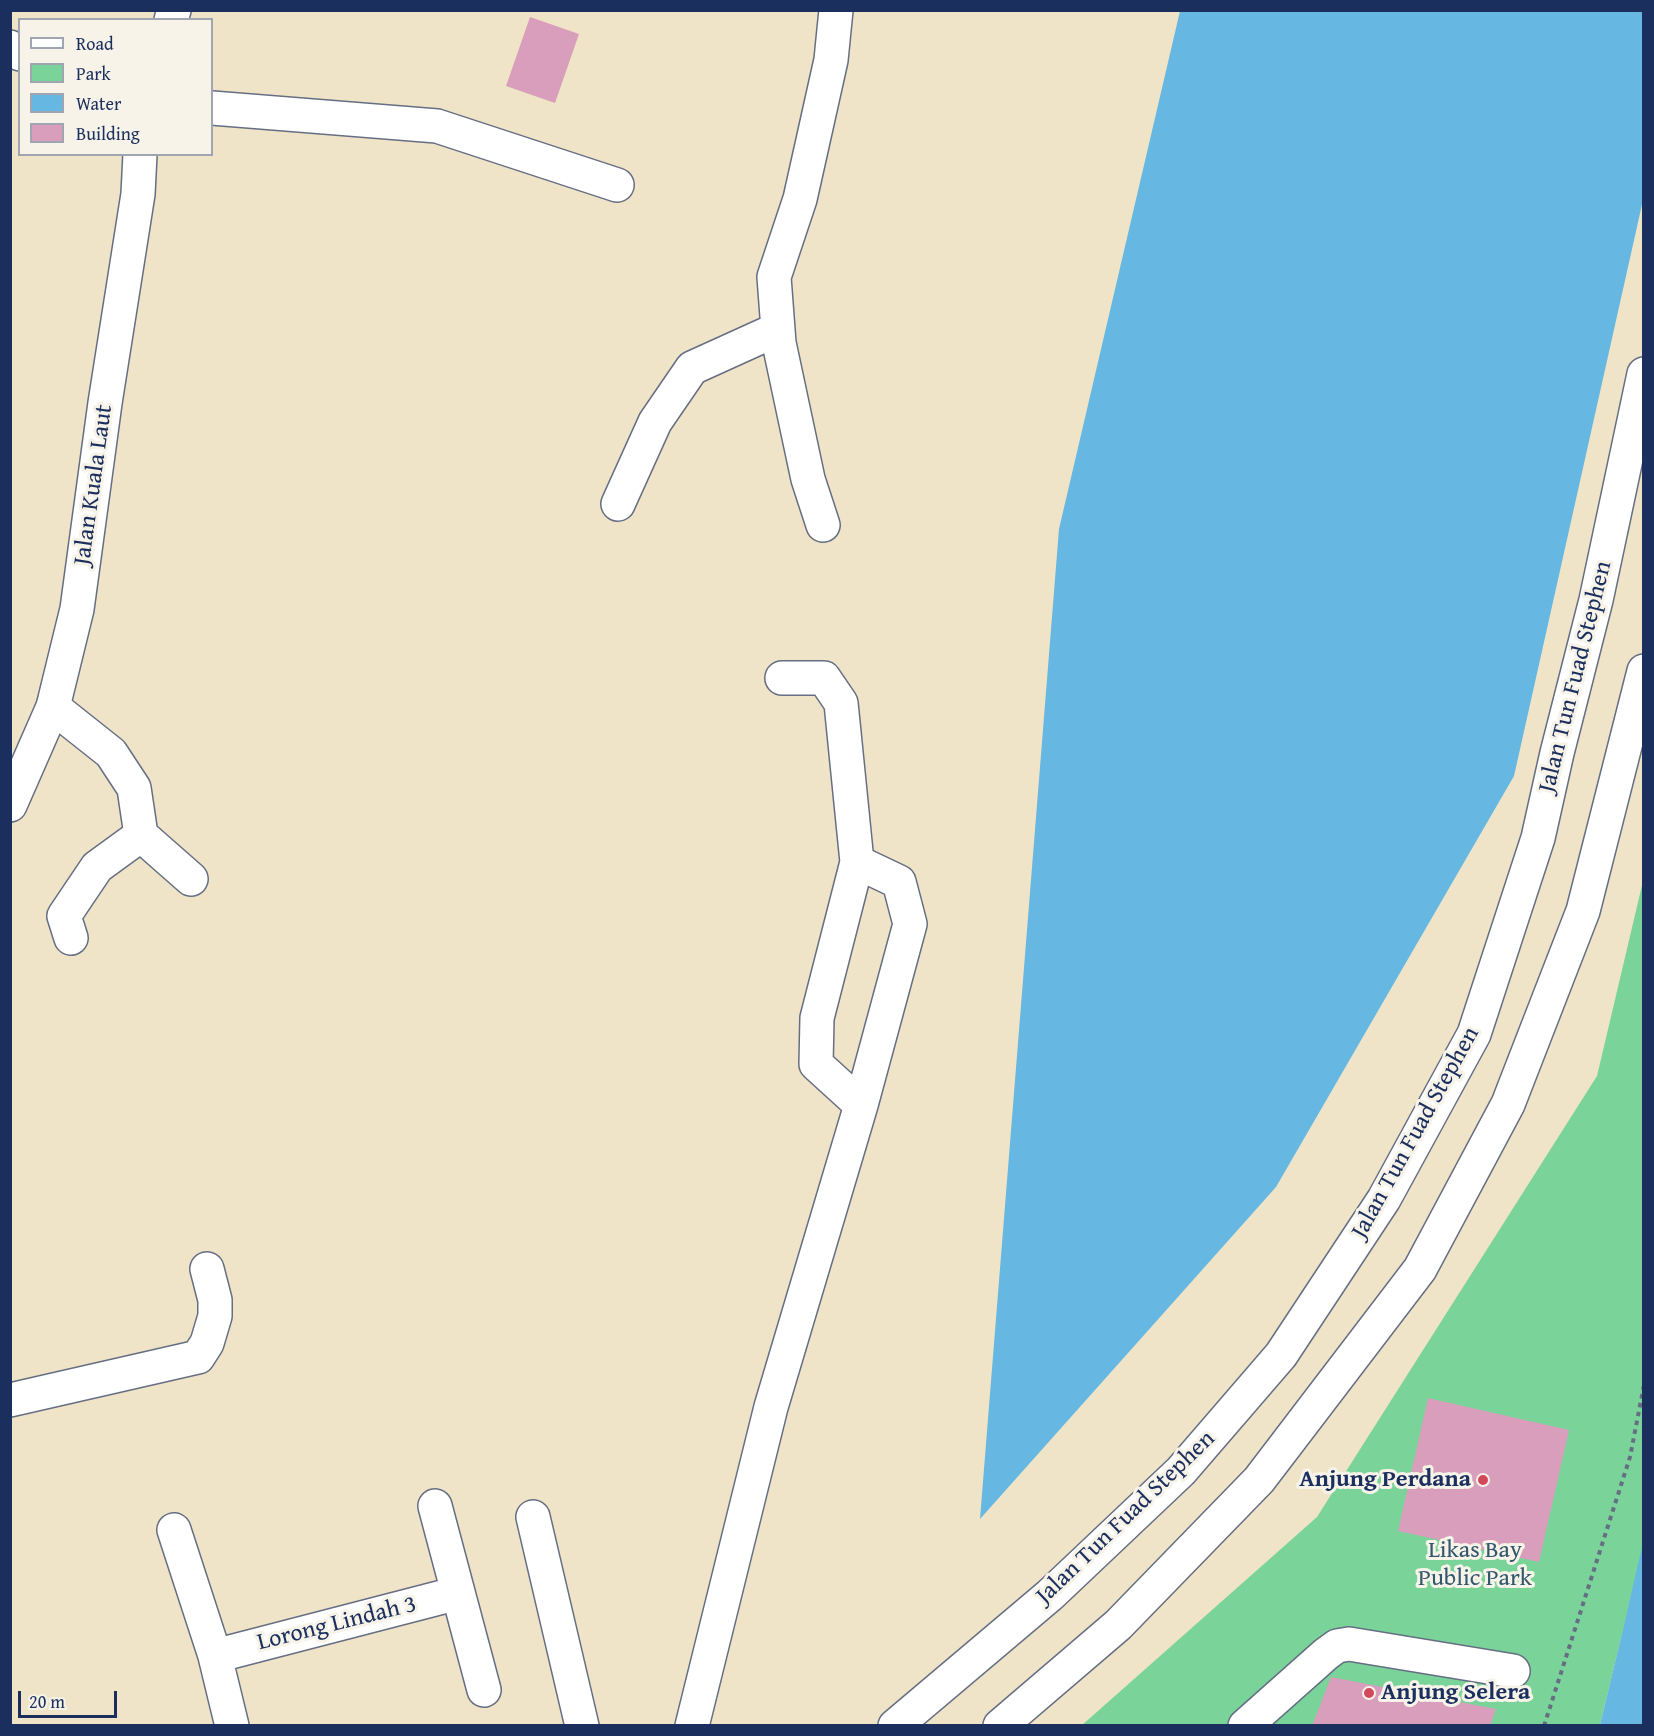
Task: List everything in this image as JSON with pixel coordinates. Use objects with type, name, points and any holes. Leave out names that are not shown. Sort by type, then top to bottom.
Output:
[{"type":"main road","points":[[823,525],[808,479],[779,343],[774,277],[800,199],[831,60],[836,10]]},
{"type":"main road","points":[[213,108],[437,126],[617,185]]},
{"type":"main road","name":"Jalan Kuala Laut","points":[[10,805],[53,707],[77,609],[105,403],[138,194],[140,156]]},
{"type":"main road","points":[[618,504],[655,422],[692,368],[778,329]]},
{"type":"main road","name":"Jalan Tun Fuad Stephen","points":[[895,1723],[1050,1595],[1181,1471],[1281,1355],[1384,1199],[1473,1034],[1538,838],[1596,600],[1644,374]]},
{"type":"main road","points":[[1000,1725],[1118,1625],[1259,1480],[1420,1269],[1508,1104],[1583,911],[1644,671]]},
{"type":"main road","points":[[782,678],[824,678],[842,703],[856,862],[818,1018],[816,1064],[861,1105]]},
{"type":"main road","points":[[53,707],[111,753],[134,788],[141,835],[191,879]]},
{"type":"main road","points":[[71,938],[64,916],[97,867],[141,835]]},
{"type":"main road","points":[[692,1725],[771,1407],[861,1105],[910,924],[899,882],[856,862]]},
{"type":"main road","points":[[10,1400],[198,1357],[207,1343],[215,1316],[215,1300],[207,1269]]},
{"type":"main road","points":[[435,1506],[483,1690]]},
{"type":"main road","points":[[533,1517],[582,1725]]},
{"type":"main road","points":[[174,1530],[215,1656],[232,1725]]},
{"type":"main road","name":"Lorong Lindah 3","points":[[215,1656],[458,1593]]},
{"type":"main road","points":[[1245,1725],[1337,1646],[1349,1644],[1513,1671]]},
{"type":"path","points":[[1544,1725],[1630,1457],[1644,1385]]},
{"type":"green space","name":"Likas Bay Public Park","points":[[1643,881],[1644,1543],[1600,1725],[1081,1726],[1317,1517],[1597,1076]]},
{"type":"water","points":[[1180,11],[1643,11],[1643,200],[1514,776],[1276,1187],[980,1519],[1059,529]]},
{"type":"water","points":[[1643,1543],[1643,1725],[1600,1725],[1620,1642]]},
{"type":"building","points":[[530,17],[579,34],[555,103],[506,86]]},
{"type":"building","name":"Anjung Perdana","points":[[1428,1398],[1569,1430],[1539,1562],[1398,1531]]},
{"type":"building","name":"Anjung Selera","points":[[1331,1677],[1496,1709],[1490,1726],[1312,1726]]},
{"type":"place","name":"Anjung Perdana","points":[[1483,1480]]},
{"type":"place","name":"Anjung Selera","points":[[1369,1693]]}]
